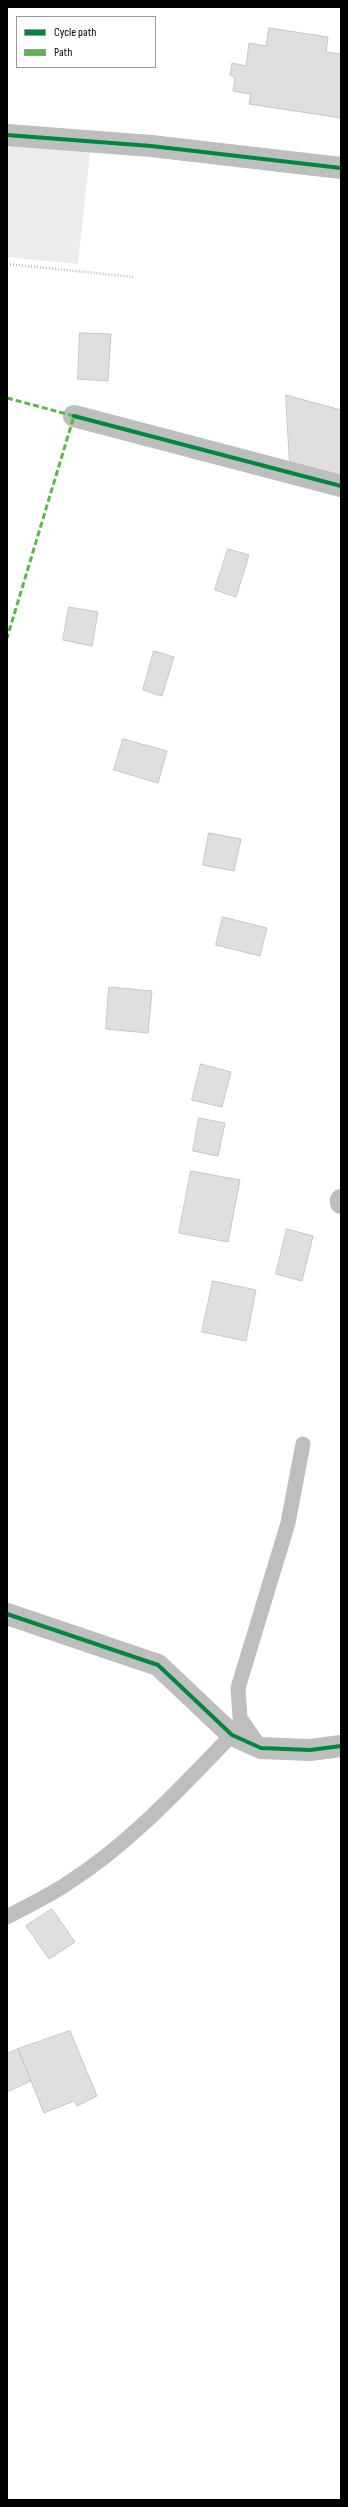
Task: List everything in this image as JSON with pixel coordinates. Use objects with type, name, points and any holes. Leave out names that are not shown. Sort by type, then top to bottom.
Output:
[{"type":"street","points":[[7,135],[150,146],[341,168]]},
{"type":"street","points":[[74,416],[341,486]]},
{"type":"street","points":[[7,1614],[158,1665],[232,1735],[261,1748],[310,1750],[341,1746]]},
{"type":"lane","points":[[261,1748],[240,1718],[238,1688],[288,1523],[303,1444]]},
{"type":"lane","points":[[7,1917],[68,1883],[110,1852],[142,1826],[232,1735]]},
{"type":"path","points":[[7,264],[134,277]]},
{"type":"shaded area","points":[[9,143],[90,152],[78,264],[7,257],[7,166]]},
{"type":"building","points":[[269,28],[328,37],[326,52],[341,54],[341,118],[249,104],[251,94],[233,91],[235,78],[230,75],[232,63],[246,66],[249,43],[266,46]]},
{"type":"building","points":[[80,333],[111,334],[108,381],[78,379]]},
{"type":"building","points":[[286,395],[341,410],[341,479],[290,465]]},
{"type":"building","points":[[228,549],[249,555],[236,597],[215,590]]},
{"type":"building","points":[[69,607],[98,612],[92,646],[63,640]]},
{"type":"building","points":[[154,651],[174,657],[162,696],[143,690]]},
{"type":"building","points":[[123,739],[167,751],[158,783],[114,770]]},
{"type":"building","points":[[209,833],[241,839],[234,871],[203,865]]},
{"type":"building","points":[[223,917],[267,928],[260,956],[216,945]]},
{"type":"building","points":[[109,987],[152,991],[148,1033],[106,1029]]},
{"type":"building","points":[[201,1064],[231,1072],[222,1107],[192,1100]]},
{"type":"building","points":[[199,1118],[225,1123],[218,1156],[193,1151]]},
{"type":"building","points":[[191,1171],[240,1180],[228,1242],[179,1233]]},
{"type":"building","points":[[287,1229],[313,1236],[302,1281],[276,1274]]},
{"type":"building","points":[[213,1281],[256,1290],[246,1341],[202,1332]]},
{"type":"building","points":[[52,1909],[75,1942],[49,1959],[26,1926]]},
{"type":"building","points":[[70,2031],[97,2096],[77,2106],[74,2101],[44,2113],[18,2049]]},
{"type":"building","points":[[18,2049],[31,2081],[7,2092],[7,2054]]},
{"type":"marked path","points":[[7,398],[74,416],[7,638]]},
{"type":"cycle path","points":[[7,135],[151,146],[341,168]]},
{"type":"cycle path","points":[[74,416],[341,486]]},
{"type":"cycle path","points":[[7,1614],[158,1665],[232,1735],[261,1748],[310,1750],[341,1746]]}]
